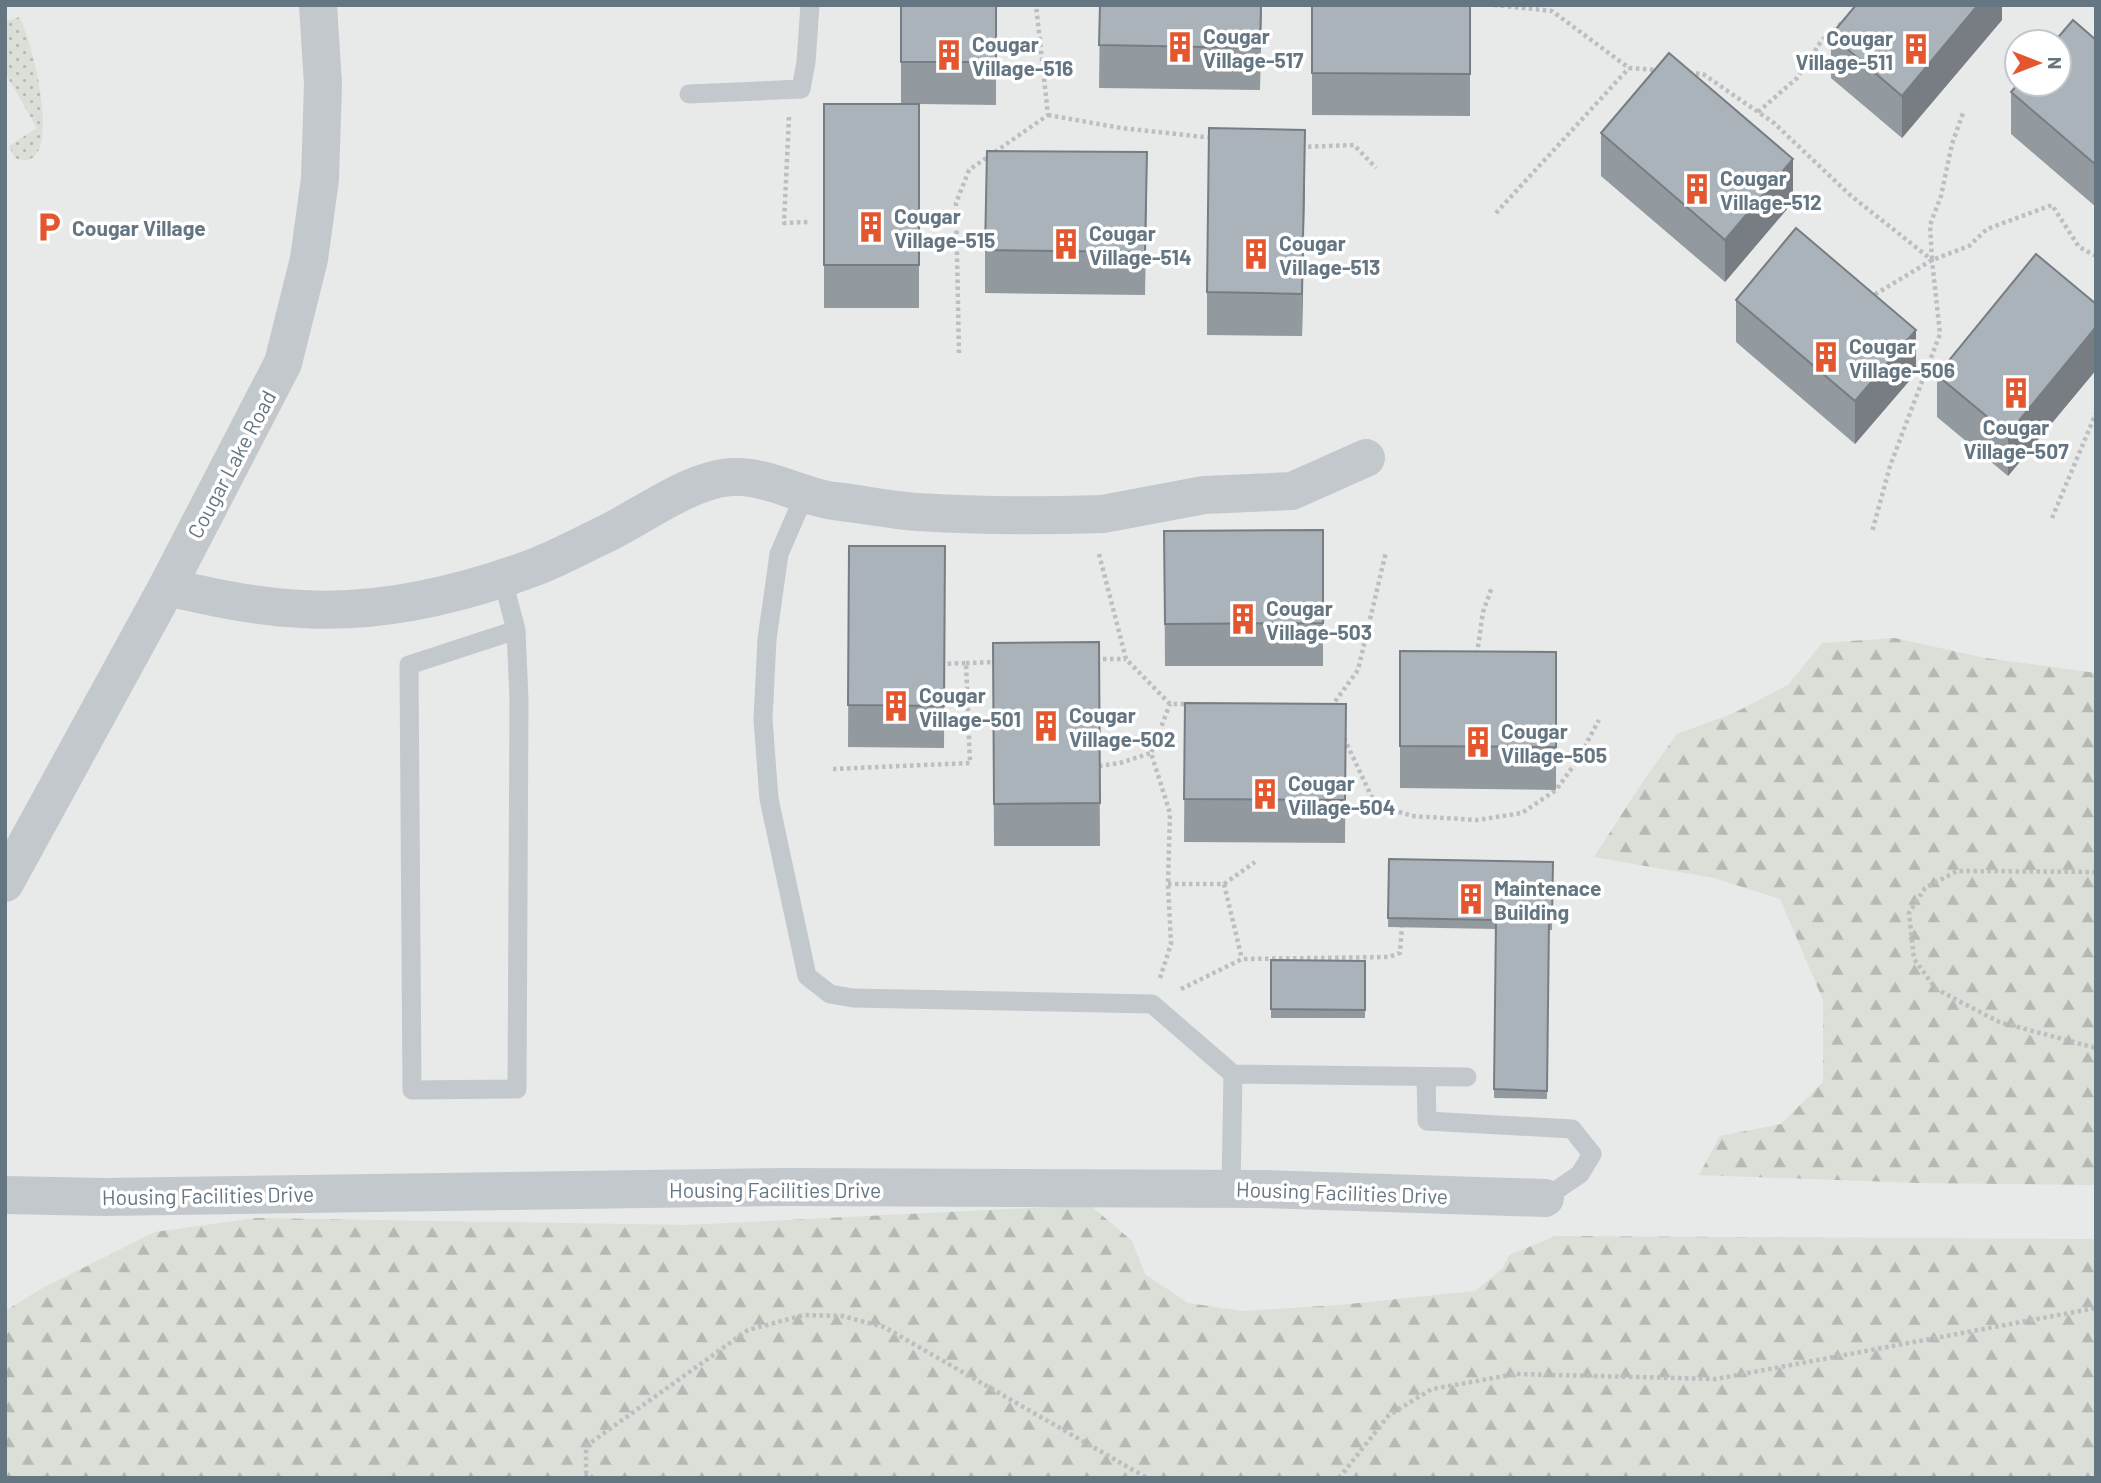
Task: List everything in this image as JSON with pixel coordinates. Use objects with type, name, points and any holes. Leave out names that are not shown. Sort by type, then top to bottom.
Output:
[{"type":"street","name":"Cougar Lake Road","points":[[5,883],[167,587],[283,363],[309,259],[320,178],[323,84],[318,5]]},
{"type":"street","points":[[167,587],[231,602],[304,610],[386,606],[440,596],[534,567],[624,526],[695,485],[731,477],[763,480],[816,498],[915,512],[1015,516],[1102,514],[1203,495],[1292,491],[1366,458]]},
{"type":"street","name":"Housing Facilities Drive","points":[[5,1195],[104,1197],[787,1188],[1231,1189],[1545,1198]]},
{"type":"lane","points":[[689,94],[801,89],[810,5]]},
{"type":"lane","points":[[805,494],[779,554],[767,639],[763,719],[769,799],[807,976],[830,993],[853,998],[1152,1004],[1233,1074],[1467,1077]]},
{"type":"lane","points":[[502,577],[516,630],[519,699],[517,1089],[412,1090],[409,665],[516,630]]},
{"type":"lane","points":[[1231,1189],[1233,1074]]},
{"type":"lane","points":[[1426,1077],[1427,1121],[1572,1129],[1592,1154],[1580,1174],[1545,1198]]},
{"type":"path","points":[[1037,5],[1048,115]]},
{"type":"path","points":[[1494,5],[1552,11],[1629,68],[1666,71]]},
{"type":"path","points":[[1758,112],[1797,78],[1822,40],[1850,15]]},
{"type":"path","points":[[1496,214],[1629,68]]},
{"type":"path","points":[[1678,72],[1703,74],[1774,123],[1850,195],[1932,260]]},
{"type":"path","points":[[789,112],[784,223],[809,222]]},
{"type":"path","points":[[1872,532],[1890,466],[1940,334],[1930,225],[1941,196],[1952,144],[1964,113]]},
{"type":"path","points":[[960,353],[956,203],[969,170],[1048,115],[1121,128],[1222,139]]},
{"type":"path","points":[[1289,148],[1354,145],[1376,168]]},
{"type":"path","points":[[1866,300],[1932,260],[1969,246],[1987,229],[2052,205],[2079,247],[2096,256]]},
{"type":"path","points":[[2052,518],[2096,413]]},
{"type":"path","points":[[1088,514],[1126,659],[1170,704],[1197,705]]},
{"type":"path","points":[[1336,719],[1330,708],[1358,670],[1386,552]]},
{"type":"path","points":[[1476,667],[1482,612],[1492,587]]},
{"type":"path","points":[[1086,660],[1126,659]]},
{"type":"path","points":[[945,664],[1006,662]]},
{"type":"path","points":[[833,769],[971,762],[966,663]]},
{"type":"path","points":[[1152,1004],[1171,944],[1168,884],[1170,813],[1151,753],[1170,704]]},
{"type":"path","points":[[1341,731],[1375,804],[1412,816],[1477,820],[1522,813],[1556,790],[1577,761],[1599,720]]},
{"type":"path","points":[[1099,766],[1120,763],[1151,753]]},
{"type":"path","points":[[1168,884],[1224,884],[1255,862]]},
{"type":"path","points":[[2096,872],[1957,871],[1925,888],[1909,913],[1914,959],[1936,989],[1999,1022],[2096,1048]]},
{"type":"path","points":[[1224,884],[1242,958]]},
{"type":"path","points":[[1152,1004],[1242,958],[1389,957],[1400,953],[1402,927]]},
{"type":"path","points":[[1339,1478],[1389,1415],[1432,1389],[1516,1374],[1716,1380],[2096,1308]]},
{"type":"path","points":[[593,1478],[586,1472],[586,1446],[748,1330],[804,1315],[842,1316],[884,1327],[1147,1478]]},
{"type":"shaded area","points":[[5,5],[2096,5],[2096,1478],[5,1478]]},
{"type":"green space","points":[[19,17],[31,50],[42,103],[43,128],[40,148],[31,159],[15,158],[9,146],[37,128],[5,73],[5,22]]},
{"type":"green space","points":[[1895,638],[1985,658],[2096,673],[2096,1185],[1919,1183],[1699,1175],[1720,1136],[1781,1124],[1823,1082],[1823,1000],[1780,899],[1714,878],[1594,857],[1677,734],[1734,713],[1788,685],[1822,643]]},
{"type":"green space","points":[[1090,1205],[1132,1241],[1145,1274],[1188,1303],[1242,1311],[1339,1305],[1475,1291],[1503,1268],[1509,1255],[1556,1236],[2096,1239],[2096,1478],[5,1478],[5,1311],[41,1289],[155,1232],[256,1218],[686,1225]]},
{"type":"building","points":[[901,5],[996,5],[996,62],[901,62]]},
{"type":"building","points":[[1100,5],[1261,5],[1260,48],[1099,45]]},
{"type":"building","points":[[1312,5],[1470,5],[1470,74],[1312,73]]},
{"type":"building","points":[[1856,5],[1978,5],[1902,96],[1831,35]]},
{"type":"building","points":[[2073,20],[2096,40],[2096,165],[2018,98],[2073,98],[2073,28],[2066,28]]},
{"type":"building","points":[[1669,53],[1793,159],[1725,240],[1601,133]]},
{"type":"building","name":"Cougar Village-515","points":[[824,104],[919,104],[919,265],[824,265]]},
{"type":"building","name":"Cougar Village-513","points":[[1209,128],[1305,130],[1302,294],[1207,292]]},
{"type":"building","points":[[987,151],[1147,152],[1145,252],[985,250]]},
{"type":"building","points":[[1796,228],[1916,330],[1855,401],[1736,300]]},
{"type":"building","points":[[2036,254],[2096,304],[2096,327],[2008,434],[1937,375]]},
{"type":"building","points":[[1323,530],[1323,623],[1165,624],[1164,531]]},
{"type":"building","name":"Cougar Village-501","points":[[849,546],[945,546],[944,706],[848,705]]},
{"type":"building","name":"Cougar Village-502","points":[[1099,642],[1100,803],[994,804],[993,643]]},
{"type":"building","points":[[1400,651],[1556,652],[1556,747],[1400,746]]},
{"type":"building","points":[[1185,703],[1346,704],[1345,800],[1184,799]]},
{"type":"building","points":[[1389,859],[1553,862],[1552,921],[1549,921],[1547,1091],[1494,1089],[1496,920],[1388,918]]},
{"type":"building","points":[[1271,960],[1365,961],[1365,1010],[1271,1009]]},
{"type":"place","name":"Cougar Village-517","points":[[1180,47]]},
{"type":"place","name":"Cougar Village-511","points":[[1916,49]]},
{"type":"place","name":"Cougar Village-516","points":[[949,55]]},
{"type":"place","name":"Cougar Village-512","points":[[1697,189]]},
{"type":"place","name":"Cougar Village","points":[[49,227]]},
{"type":"place","name":"Cougar Village-515","points":[[871,227]]},
{"type":"place","name":"Cougar Village-514","points":[[1066,244]]},
{"type":"place","name":"Cougar Village-513","points":[[1256,254]]},
{"type":"place","name":"Cougar Village-506","points":[[1826,357]]},
{"type":"place","name":"Cougar Village-507","points":[[2016,393]]},
{"type":"place","name":"Cougar Village-503","points":[[1243,619]]},
{"type":"place","name":"Cougar Village-501","points":[[896,706]]},
{"type":"place","name":"Cougar Village-502","points":[[1046,726]]},
{"type":"place","name":"Cougar Village-505","points":[[1478,742]]},
{"type":"place","name":"Cougar Village-504","points":[[1265,794]]},
{"type":"place","name":"Maintenace Building","points":[[1471,899]]}]
